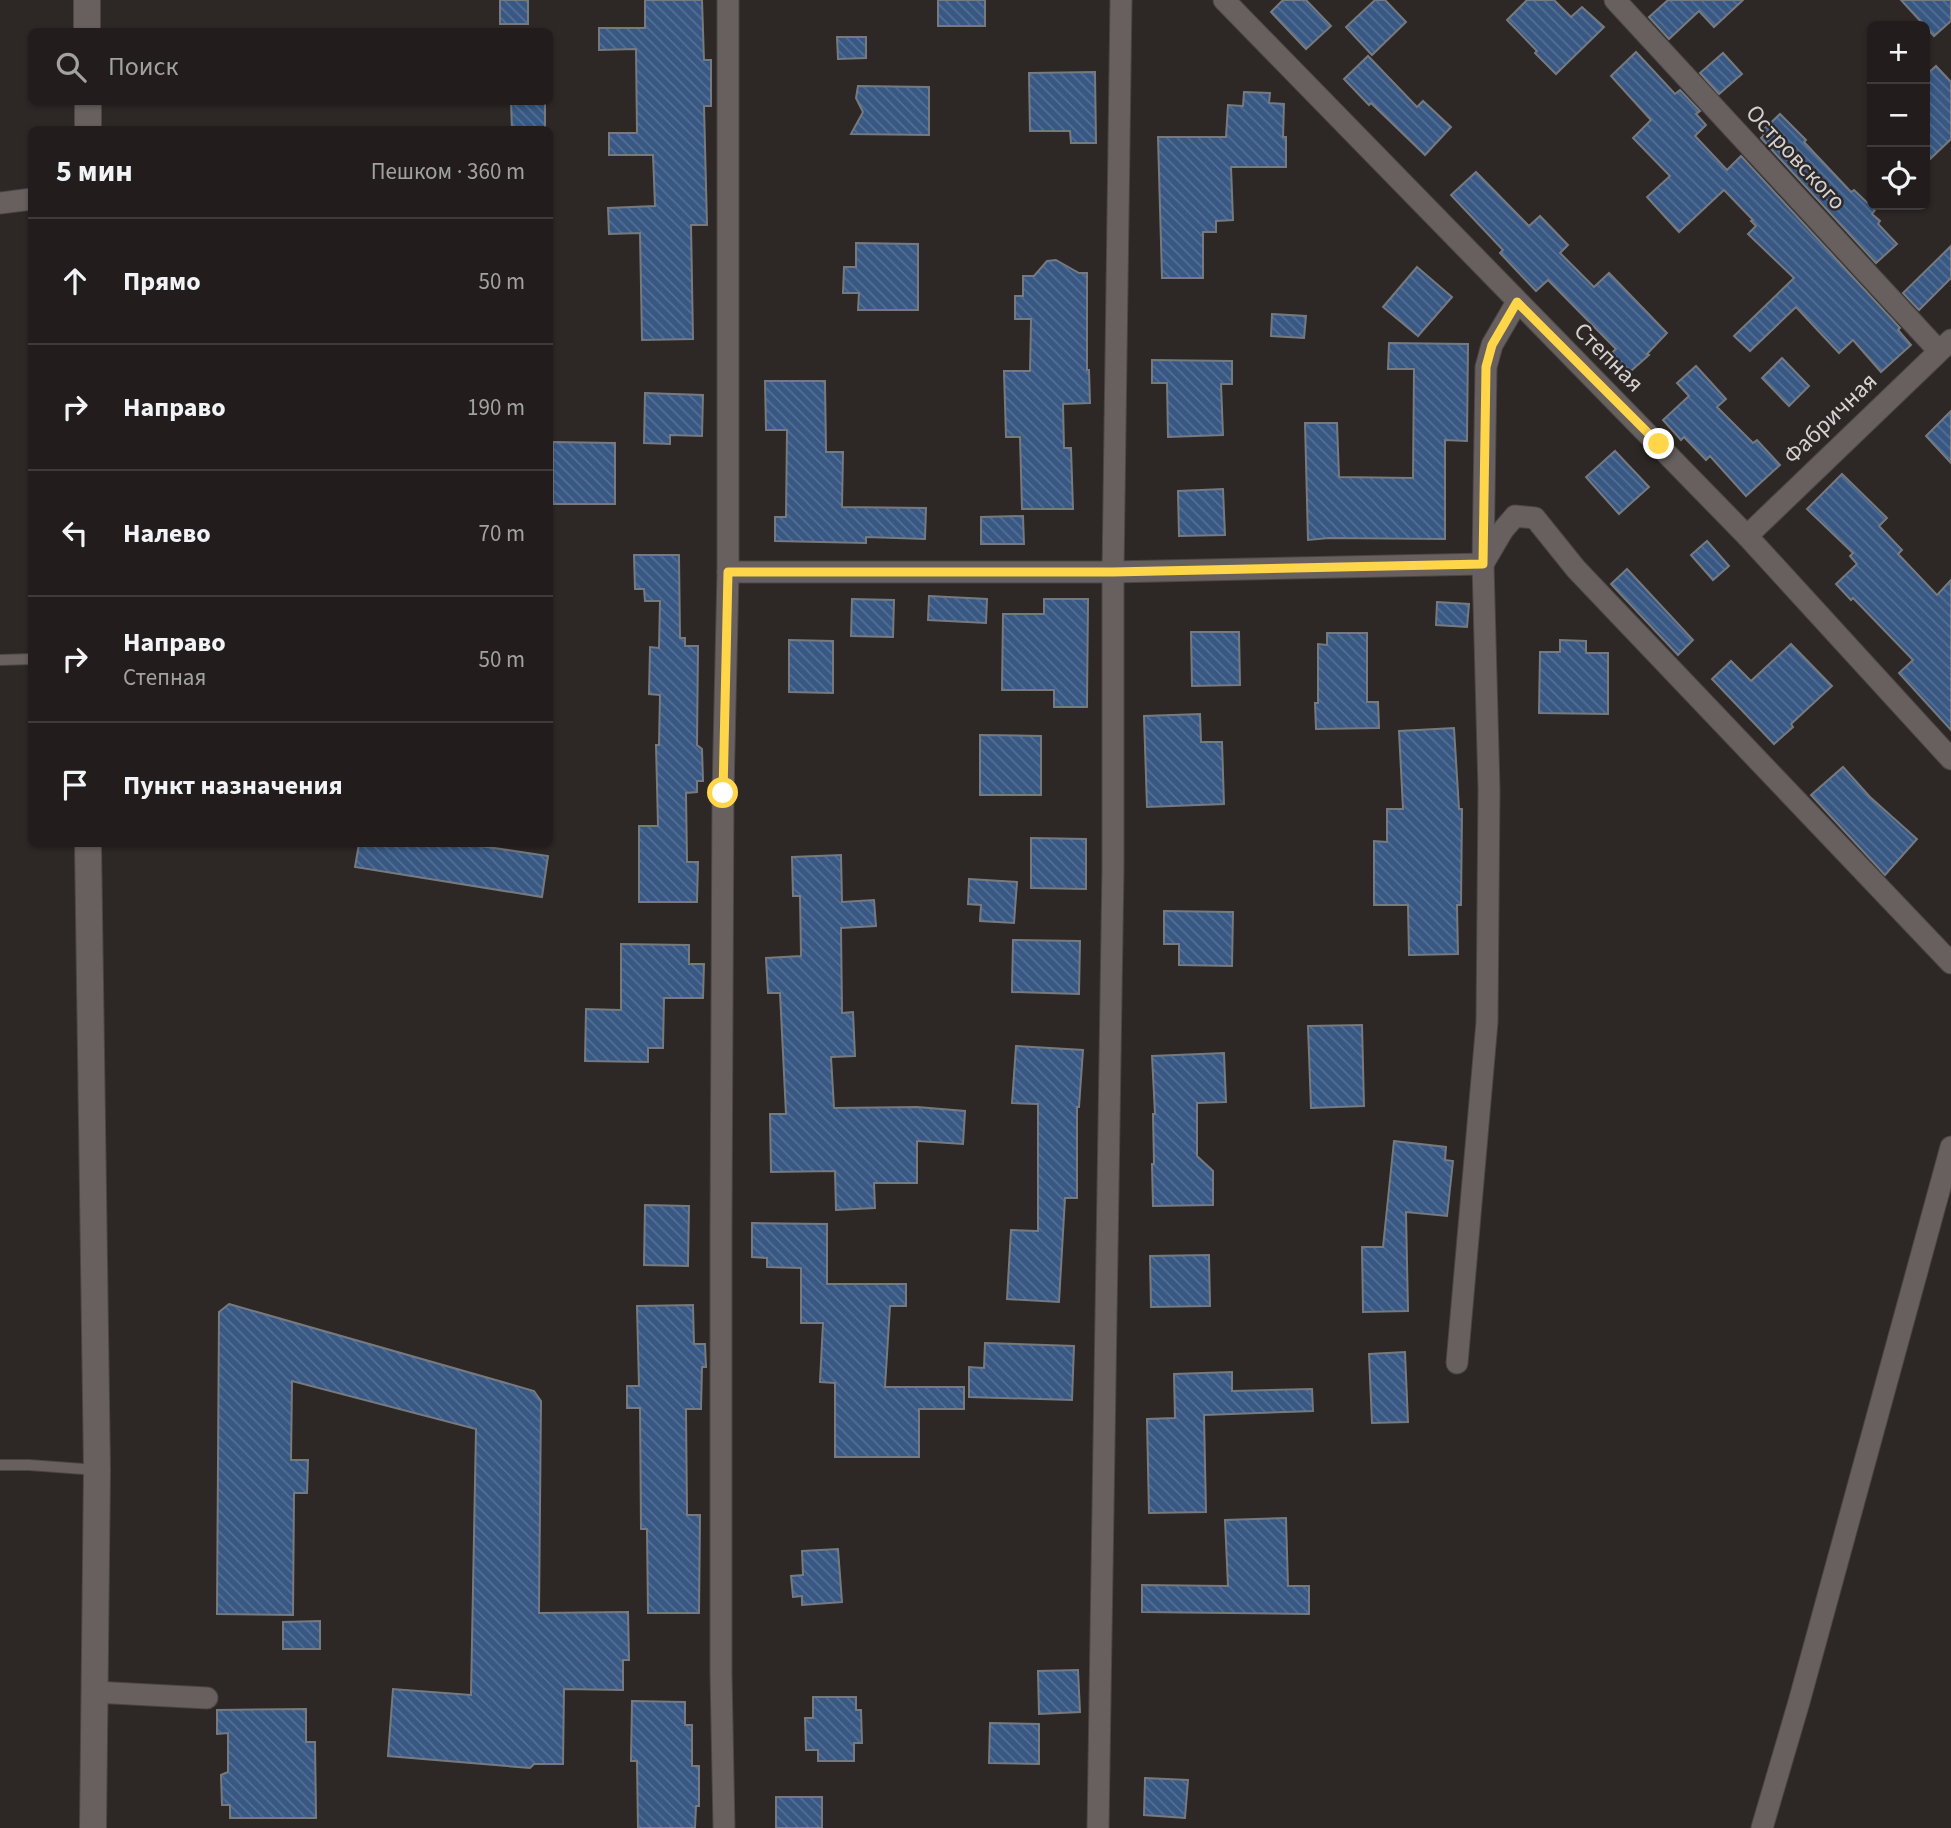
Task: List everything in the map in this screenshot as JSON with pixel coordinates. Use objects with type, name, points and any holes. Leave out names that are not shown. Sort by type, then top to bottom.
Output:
[{"type":"street","points":[[87,0],[87,28]]},
{"type":"street","points":[[724,1828],[721,1673],[721,1230],[723,793],[728,572],[728,0]]},
{"type":"street","points":[[1098,1828],[1113,868],[1113,572],[1121,0]]},
{"type":"street","name":"Степная","points":[[1224,0],[1659,444],[1951,759]]},
{"type":"street","name":"Островского","points":[[1615,0],[1945,345]]},
{"type":"street","points":[[88,105],[88,126]]},
{"type":"street","points":[[0,203],[28,200]]},
{"type":"street","points":[[1457,1363],[1487,1022],[1489,790],[1483,564],[1486,367],[1492,345],[1517,302]]},
{"type":"street","name":"Фабричная","points":[[1747,536],[1945,345]]},
{"type":"street","points":[[1483,564],[1514,516],[1535,518],[1576,569],[1951,963]]},
{"type":"street","points":[[728,572],[1113,572],[1483,564]]},
{"type":"street","points":[[88,847],[97,1470],[93,1828]]},
{"type":"street","points":[[1762,1828],[1951,1147]]},
{"type":"street","points":[[94,1692],[207,1698]]},
{"type":"lane","points":[[0,660],[28,659]]},
{"type":"lane","points":[[0,1465],[97,1470]]},
{"type":"building","points":[[500,0],[528,0],[528,24],[500,24]]},
{"type":"building","points":[[645,0],[702,0],[704,60],[711,60],[711,106],[704,106],[707,225],[691,225],[693,339],[642,340],[640,233],[609,234],[608,208],[655,206],[653,155],[609,155],[609,133],[637,133],[636,49],[599,50],[599,28],[645,28]]},
{"type":"building","points":[[938,0],[985,0],[985,26],[938,26]]},
{"type":"building","points":[[1283,0],[1306,0],[1331,26],[1306,49],[1271,12]]},
{"type":"building","points":[[1375,0],[1385,0],[1406,22],[1372,55],[1346,27]]},
{"type":"building","points":[[1527,0],[1554,0],[1571,17],[1582,7],[1604,27],[1556,74],[1507,20]]},
{"type":"building","points":[[1668,0],[1743,0],[1714,27],[1699,11],[1669,39],[1649,17]]},
{"type":"building","points":[[1901,0],[1951,0],[1951,21],[1934,36],[1930,32],[1930,21],[1920,21]]},
{"type":"building","points":[[837,37],[866,37],[866,58],[838,59]]},
{"type":"building","points":[[1636,52],[1675,94],[1680,90],[1700,111],[1696,114],[1706,125],[1695,136],[1727,170],[1741,156],[1900,328],[1898,330],[1911,345],[1881,372],[1853,340],[1839,353],[1796,307],[1750,351],[1734,336],[1794,278],[1748,234],[1756,226],[1751,221],[1753,220],[1724,190],[1679,232],[1647,197],[1670,176],[1633,138],[1651,120],[1611,76]]},
{"type":"building","points":[[1723,53],[1742,74],[1719,94],[1700,73]]},
{"type":"building","points":[[1368,56],[1417,107],[1423,101],[1451,127],[1425,155],[1344,79]]},
{"type":"building","points":[[1936,66],[1951,82],[1951,139],[1930,159],[1930,84],[1930,71]]},
{"type":"building","points":[[1095,72],[1096,143],[1071,143],[1070,131],[1030,131],[1029,73]]},
{"type":"building","points":[[858,86],[929,87],[929,135],[851,134],[863,112],[856,98]]},
{"type":"building","points":[[1244,92],[1270,93],[1269,103],[1284,104],[1286,167],[1231,167],[1233,220],[1216,221],[1216,232],[1203,232],[1203,278],[1162,278],[1158,137],[1226,137],[1228,105],[1243,106]]},
{"type":"building","points":[[511,105],[545,105],[545,126],[512,126]]},
{"type":"building","points":[[1780,114],[1851,192],[1854,190],[1867,202],[1867,210],[1875,210],[1872,214],[1880,221],[1878,224],[1897,244],[1876,263],[1761,138],[1764,135],[1761,132]]},
{"type":"building","points":[[1476,172],[1529,226],[1540,216],[1568,245],[1560,253],[1594,287],[1609,273],[1667,333],[1647,354],[1649,355],[1624,377],[1607,357],[1616,349],[1548,280],[1536,291],[1500,253],[1503,250],[1451,195]]},
{"type":"building","points":[[856,243],[918,244],[918,310],[858,310],[859,293],[843,293],[844,267],[856,267]]},
{"type":"building","points":[[1951,246],[1951,278],[1919,310],[1903,293]]},
{"type":"building","points":[[1056,260],[1079,273],[1087,273],[1087,370],[1090,403],[1063,404],[1064,448],[1071,448],[1073,509],[1022,509],[1020,437],[1006,437],[1004,371],[1030,371],[1031,319],[1015,319],[1015,296],[1023,296],[1023,276],[1034,276],[1047,261]]},
{"type":"building","points":[[1417,267],[1452,297],[1418,336],[1383,307]]},
{"type":"building","points":[[1272,314],[1306,316],[1304,338],[1271,336]]},
{"type":"building","points":[[1389,343],[1468,344],[1467,441],[1445,440],[1445,539],[1308,540],[1305,423],[1337,423],[1339,477],[1413,478],[1414,369],[1388,369]]},
{"type":"building","points":[[1782,358],[1809,386],[1789,406],[1762,378]]},
{"type":"building","points":[[1152,360],[1232,361],[1232,384],[1221,384],[1223,435],[1168,437],[1167,383],[1152,383]]},
{"type":"building","points":[[1696,366],[1726,399],[1717,407],[1753,443],[1757,440],[1780,465],[1746,496],[1710,456],[1706,460],[1684,437],[1681,440],[1663,420],[1689,396],[1677,383]]},
{"type":"building","points":[[765,381],[825,381],[826,452],[843,452],[842,507],[926,508],[925,539],[866,537],[866,543],[775,541],[775,517],[786,517],[787,430],[766,430]]},
{"type":"building","points":[[645,393],[703,395],[702,436],[670,435],[670,444],[644,443]]},
{"type":"building","points":[[1951,411],[1951,463],[1926,436]]},
{"type":"building","points":[[553,442],[615,443],[615,504],[553,504]]},
{"type":"building","points":[[1615,451],[1649,487],[1619,514],[1586,477]]},
{"type":"building","points":[[1842,474],[1887,518],[1879,526],[1902,550],[1898,554],[1937,595],[1951,580],[1951,730],[1899,673],[1913,660],[1836,584],[1857,564],[1850,556],[1853,553],[1807,509]]},
{"type":"building","points":[[1223,489],[1225,535],[1179,536],[1178,491]]},
{"type":"building","points":[[1023,516],[1024,544],[981,544],[981,517]]},
{"type":"building","points":[[1707,541],[1729,566],[1713,580],[1691,555]]},
{"type":"building","points":[[634,555],[679,555],[680,638],[685,638],[685,646],[698,646],[697,745],[702,749],[703,781],[697,781],[697,792],[686,793],[687,862],[698,862],[697,902],[639,902],[639,826],[658,826],[656,745],[659,745],[660,695],[649,694],[650,647],[659,648],[660,601],[645,601],[644,589],[635,589]]},
{"type":"building","points":[[1627,569],[1693,640],[1678,655],[1611,584]]},
{"type":"building","points":[[929,596],[987,599],[986,623],[928,620]]},
{"type":"building","points":[[852,599],[894,600],[893,637],[851,636]]},
{"type":"building","points":[[1044,599],[1088,599],[1087,707],[1054,707],[1054,690],[1002,690],[1003,614],[1044,614]]},
{"type":"building","points":[[1437,602],[1469,604],[1467,627],[1436,625]]},
{"type":"building","points":[[1191,632],[1239,632],[1240,685],[1192,686]]},
{"type":"building","points":[[1327,633],[1367,633],[1367,702],[1378,702],[1379,728],[1316,729],[1318,644],[1327,645]]},
{"type":"building","points":[[789,640],[833,641],[833,693],[789,692]]},
{"type":"building","points":[[1560,640],[1586,641],[1586,653],[1608,653],[1608,714],[1539,713],[1540,652],[1560,652]]},
{"type":"building","points":[[1791,644],[1832,686],[1791,724],[1793,727],[1774,744],[1712,679],[1731,661],[1751,681]]},
{"type":"building","points":[[1200,714],[1201,742],[1222,742],[1224,804],[1147,807],[1144,716]]},
{"type":"building","points":[[1454,728],[1459,809],[1462,809],[1461,905],[1457,905],[1458,954],[1409,955],[1408,905],[1374,905],[1374,841],[1387,842],[1387,809],[1403,809],[1399,731]]},
{"type":"building","points":[[980,735],[1041,736],[1041,795],[980,795]]},
{"type":"building","points":[[1843,767],[1870,797],[1917,839],[1885,875],[1811,795]]},
{"type":"building","points":[[1031,838],[1086,839],[1086,889],[1031,888]]},
{"type":"building","points":[[358,847],[487,847],[548,856],[542,897],[355,867]]},
{"type":"building","points":[[841,855],[842,902],[874,900],[876,926],[841,928],[842,1013],[853,1012],[855,1056],[831,1057],[834,1108],[917,1107],[965,1111],[963,1144],[917,1141],[917,1183],[874,1183],[875,1208],[836,1210],[835,1171],[771,1172],[770,1114],[786,1114],[780,993],[768,993],[766,958],[801,956],[800,896],[793,896],[792,857]]},
{"type":"building","points":[[969,879],[1017,882],[1014,923],[980,921],[981,905],[968,904]]},
{"type":"building","points":[[1164,911],[1233,912],[1232,966],[1179,965],[1179,944],[1164,944]]},
{"type":"building","points":[[1013,940],[1080,941],[1079,994],[1012,992]]},
{"type":"building","points":[[621,944],[689,945],[689,964],[704,964],[703,998],[664,998],[663,1048],[648,1048],[648,1062],[585,1061],[586,1009],[621,1010]]},
{"type":"building","points":[[1362,1025],[1364,1106],[1311,1108],[1308,1026]]},
{"type":"building","points":[[1016,1046],[1083,1050],[1077,1107],[1077,1198],[1065,1198],[1059,1302],[1007,1299],[1011,1230],[1038,1231],[1038,1104],[1012,1103]]},
{"type":"building","points":[[1224,1053],[1226,1102],[1197,1103],[1197,1156],[1213,1171],[1213,1205],[1153,1206],[1155,1114],[1152,1056]]},
{"type":"building","points":[[1394,1141],[1446,1147],[1445,1160],[1453,1161],[1447,1216],[1406,1212],[1408,1311],[1363,1312],[1362,1247],[1383,1247]]},
{"type":"building","points":[[645,1205],[689,1206],[688,1266],[644,1265]]},
{"type":"building","points":[[752,1223],[827,1224],[827,1284],[906,1284],[906,1306],[890,1306],[885,1387],[964,1387],[964,1409],[919,1409],[919,1457],[835,1457],[835,1383],[820,1382],[823,1323],[801,1323],[801,1268],[767,1267],[767,1258],[752,1257]]},
{"type":"building","points":[[1209,1255],[1210,1306],[1151,1307],[1150,1256]]},
{"type":"building","points":[[229,1304],[534,1391],[541,1401],[539,1613],[628,1612],[629,1660],[623,1660],[623,1690],[564,1689],[563,1764],[534,1764],[530,1768],[388,1756],[393,1689],[471,1695],[476,1429],[292,1381],[291,1460],[308,1460],[307,1493],[294,1493],[293,1615],[217,1614],[219,1312]]},
{"type":"building","points":[[693,1305],[694,1344],[705,1344],[706,1367],[702,1367],[701,1409],[686,1409],[687,1515],[700,1515],[699,1613],[648,1613],[647,1529],[641,1529],[640,1408],[627,1408],[627,1386],[639,1386],[637,1306]]},
{"type":"building","points":[[985,1343],[1074,1346],[1072,1400],[969,1397],[969,1367],[984,1368]]},
{"type":"building","points":[[1405,1352],[1408,1422],[1372,1423],[1369,1354]]},
{"type":"building","points":[[1232,1372],[1232,1391],[1312,1389],[1313,1411],[1204,1415],[1206,1512],[1149,1513],[1147,1419],[1175,1418],[1174,1374]]},
{"type":"building","points":[[1286,1518],[1288,1586],[1309,1586],[1309,1614],[1142,1612],[1142,1585],[1228,1586],[1225,1520]]},
{"type":"building","points":[[838,1549],[842,1602],[802,1605],[802,1596],[793,1597],[791,1576],[803,1575],[802,1551]]},
{"type":"building","points":[[320,1621],[320,1649],[283,1649],[283,1622]]},
{"type":"building","points":[[1078,1670],[1080,1712],[1039,1714],[1038,1671]]},
{"type":"building","points":[[813,1697],[856,1697],[856,1710],[861,1710],[862,1743],[854,1743],[854,1761],[818,1761],[818,1750],[806,1750],[805,1718],[813,1718]]},
{"type":"building","points":[[632,1701],[685,1702],[685,1725],[692,1725],[692,1766],[699,1766],[699,1806],[696,1806],[695,1828],[638,1828],[637,1761],[631,1761]]},
{"type":"building","points":[[306,1709],[306,1742],[315,1742],[316,1818],[230,1818],[230,1805],[222,1805],[221,1775],[228,1772],[228,1733],[217,1734],[217,1710]]},
{"type":"building","points":[[990,1723],[1039,1724],[1039,1764],[989,1763]]},
{"type":"building","points":[[1145,1778],[1188,1780],[1185,1818],[1144,1815]]},
{"type":"building","points":[[776,1797],[822,1797],[822,1828],[776,1828]]},
{"type":"route","points":[[723,793],[728,572],[1113,572],[1483,564],[1486,367],[1492,345],[1517,302],[1659,444]]}]
